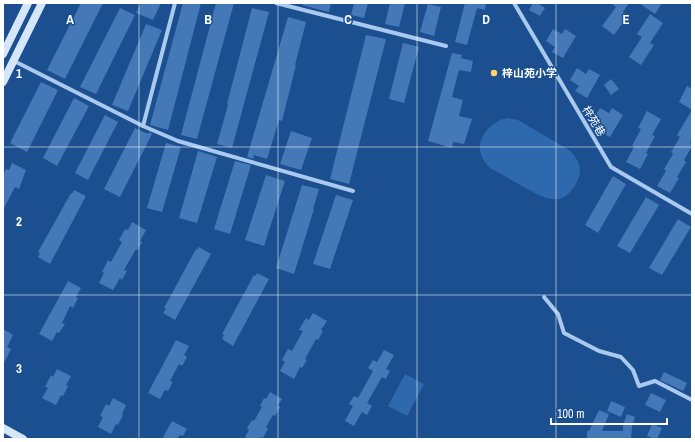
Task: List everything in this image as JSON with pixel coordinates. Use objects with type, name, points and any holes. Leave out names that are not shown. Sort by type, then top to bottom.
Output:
[{"type":"street","points":[[3,54],[28,3]]},
{"type":"street","points":[[3,82],[42,3]]},
{"type":"street","points":[[143,126],[175,3]]},
{"type":"street","points":[[276,3],[446,46]]},
{"type":"street","name":"梓苑巷","points":[[514,3],[611,167],[692,214]]},
{"type":"street","points":[[13,61],[143,126],[178,141],[353,191]]},
{"type":"street","points":[[544,297],[558,314],[564,333],[599,351],[621,357],[633,370],[639,386],[655,381],[692,400]]},
{"type":"street","points":[[3,428],[23,439]]},
{"type":"shaded area","points":[[508,118],[518,120],[569,150],[574,156],[578,162],[580,173],[572,189],[564,197],[558,199],[546,198],[490,168],[486,164],[480,151],[482,137],[493,124]]},
{"type":"shaded area","points":[[405,374],[424,384],[407,416],[388,406]]},
{"type":"building","points":[[81,3],[103,3],[65,79],[47,70]]},
{"type":"building","points":[[141,3],[161,3],[153,20],[136,13]]},
{"type":"building","points":[[183,3],[201,3],[168,130],[150,125]]},
{"type":"building","points":[[216,3],[234,3],[197,139],[181,135]]},
{"type":"building","points":[[303,3],[331,3],[329,12],[302,5]]},
{"type":"building","points":[[354,3],[368,3],[364,18],[351,15]]},
{"type":"building","points":[[390,3],[405,3],[399,27],[385,24]]},
{"type":"building","points":[[465,3],[486,3],[485,10],[477,8],[467,45],[455,42]]},
{"type":"building","points":[[533,3],[537,3],[545,8],[540,16],[529,10]]},
{"type":"building","points":[[611,3],[629,3],[623,12],[628,16],[614,35],[602,26],[616,7]]},
{"type":"building","points":[[639,3],[662,3],[655,14]]},
{"type":"building","points":[[428,4],[441,7],[434,36],[420,32]]},
{"type":"building","points":[[120,8],[135,15],[96,94],[80,87]]},
{"type":"building","points":[[252,8],[269,12],[232,148],[217,144]]},
{"type":"building","points":[[650,14],[663,23],[650,43],[654,45],[641,65],[629,57],[642,37],[637,34]]},
{"type":"building","points":[[288,17],[306,22],[296,65],[282,121],[279,120],[267,159],[254,155],[253,159],[247,157]]},
{"type":"building","points":[[146,24],[162,30],[128,111],[112,105]]},
{"type":"building","points":[[553,29],[562,34],[565,29],[576,36],[563,58],[552,52],[555,47],[546,41]]},
{"type":"building","points":[[366,35],[386,39],[349,184],[330,179]]},
{"type":"building","points":[[403,43],[419,47],[404,103],[389,99]]},
{"type":"building","points":[[452,53],[462,55],[461,58],[473,61],[471,72],[459,70],[452,97],[463,100],[459,116],[472,119],[464,144],[453,142],[452,148],[428,141]]},
{"type":"building","points":[[577,68],[586,74],[589,69],[600,75],[587,98],[575,91],[579,86],[570,80]]},
{"type":"building","points":[[611,79],[619,89],[611,95],[604,85]]},
{"type":"building","points":[[41,82],[58,90],[27,152],[10,143]]},
{"type":"building","points":[[687,86],[692,89],[692,110],[679,102]]},
{"type":"building","points":[[74,98],[89,106],[57,166],[43,158]]},
{"type":"building","points":[[600,108],[609,113],[612,108],[623,115],[610,137],[599,131],[602,125],[593,120]]},
{"type":"building","points":[[692,110],[692,139],[690,143],[692,146],[684,160],[686,162],[677,177],[679,178],[670,193],[657,186],[666,171],[664,169],[673,154],[671,152],[680,137],[677,135]]},
{"type":"building","points":[[647,111],[661,119],[652,135],[655,136],[640,169],[626,162],[641,129],[638,128]]},
{"type":"building","points":[[105,115],[118,122],[88,180],[75,173]]},
{"type":"building","points":[[135,128],[148,134],[149,132],[152,134],[120,197],[104,189]]},
{"type":"building","points":[[291,131],[312,138],[301,170],[280,164]]},
{"type":"building","points":[[166,143],[181,147],[162,212],[147,208]]},
{"type":"building","points":[[198,151],[217,157],[197,223],[179,218]]},
{"type":"building","points":[[235,161],[251,165],[230,234],[214,229]]},
{"type":"building","points":[[12,163],[26,170],[19,189],[15,187],[3,210],[3,175],[6,169],[9,170]]},
{"type":"building","points":[[266,175],[285,181],[264,246],[245,240]]},
{"type":"building","points":[[613,176],[626,184],[598,233],[585,225]]},
{"type":"building","points":[[302,185],[319,189],[294,274],[276,268]]},
{"type":"building","points":[[74,190],[86,196],[50,264],[38,257],[40,253],[38,252]]},
{"type":"building","points":[[336,195],[353,200],[330,269],[313,264]]},
{"type":"building","points":[[646,197],[659,205],[630,253],[617,246]]},
{"type":"building","points":[[678,219],[691,227],[662,275],[649,268]]},
{"type":"building","points":[[132,222],[146,230],[140,241],[142,242],[138,250],[136,249],[124,270],[127,271],[122,280],[120,278],[113,290],[99,283],[104,273],[102,272],[108,260],[111,262],[122,242],[119,240],[125,229],[128,230]]},
{"type":"building","points":[[199,247],[211,254],[175,320],[163,313],[166,309],[164,308],[196,249],[197,250]]},
{"type":"building","points":[[257,273],[269,279],[233,346],[222,339],[224,335],[222,334],[254,275],[256,276]]},
{"type":"building","points":[[68,281],[81,288],[76,297],[78,298],[73,308],[70,306],[62,323],[65,324],[59,333],[57,332],[52,341],[39,334]]},
{"type":"building","points":[[313,313],[327,321],[321,330],[323,331],[318,340],[316,339],[305,359],[307,360],[302,368],[300,367],[294,379],[280,371],[285,362],[282,360],[288,349],[292,351],[303,331],[299,330],[306,318],[309,320]]},
{"type":"building","points":[[3,329],[13,335],[7,347],[11,349],[3,365]]},
{"type":"building","points":[[176,340],[189,346],[184,355],[187,357],[182,366],[179,364],[170,381],[173,382],[168,391],[165,390],[160,399],[148,393]]},
{"type":"building","points":[[384,350],[394,355],[386,369],[390,371],[386,379],[382,377],[367,403],[372,406],[367,415],[362,412],[354,426],[345,421],[353,406],[349,404],[354,396],[358,398],[373,371],[368,368],[373,360],[377,362]]},
{"type":"building","points":[[57,369],[71,376],[66,385],[68,386],[63,396],[61,395],[56,405],[42,398],[48,388],[45,387],[51,375],[53,377]]},
{"type":"building","points":[[664,372],[687,383],[683,391],[660,380]]},
{"type":"building","points":[[270,392],[282,399],[278,405],[280,407],[275,416],[273,415],[266,427],[268,429],[263,438],[249,439],[245,437],[249,430],[247,428],[252,420],[254,421],[262,407],[260,406],[264,398],[266,399]]},
{"type":"building","points":[[651,393],[666,400],[660,412],[645,405]]},
{"type":"building","points":[[113,398],[126,405],[118,425],[116,424],[111,434],[98,427],[103,417],[100,416],[106,404],[109,406]]},
{"type":"building","points":[[611,401],[625,407],[621,417],[607,411]]},
{"type":"building","points":[[599,410],[609,414],[602,431],[623,431],[623,425],[627,414],[635,417],[631,439],[587,439],[587,431],[589,431]]},
{"type":"building","points":[[172,421],[187,429],[183,436],[180,435],[177,439],[162,439]]},
{"type":"building","points":[[652,424],[662,428],[657,439],[647,436]]},
{"type":"place","name":"梓山苑小学","points":[[494,73]]}]
